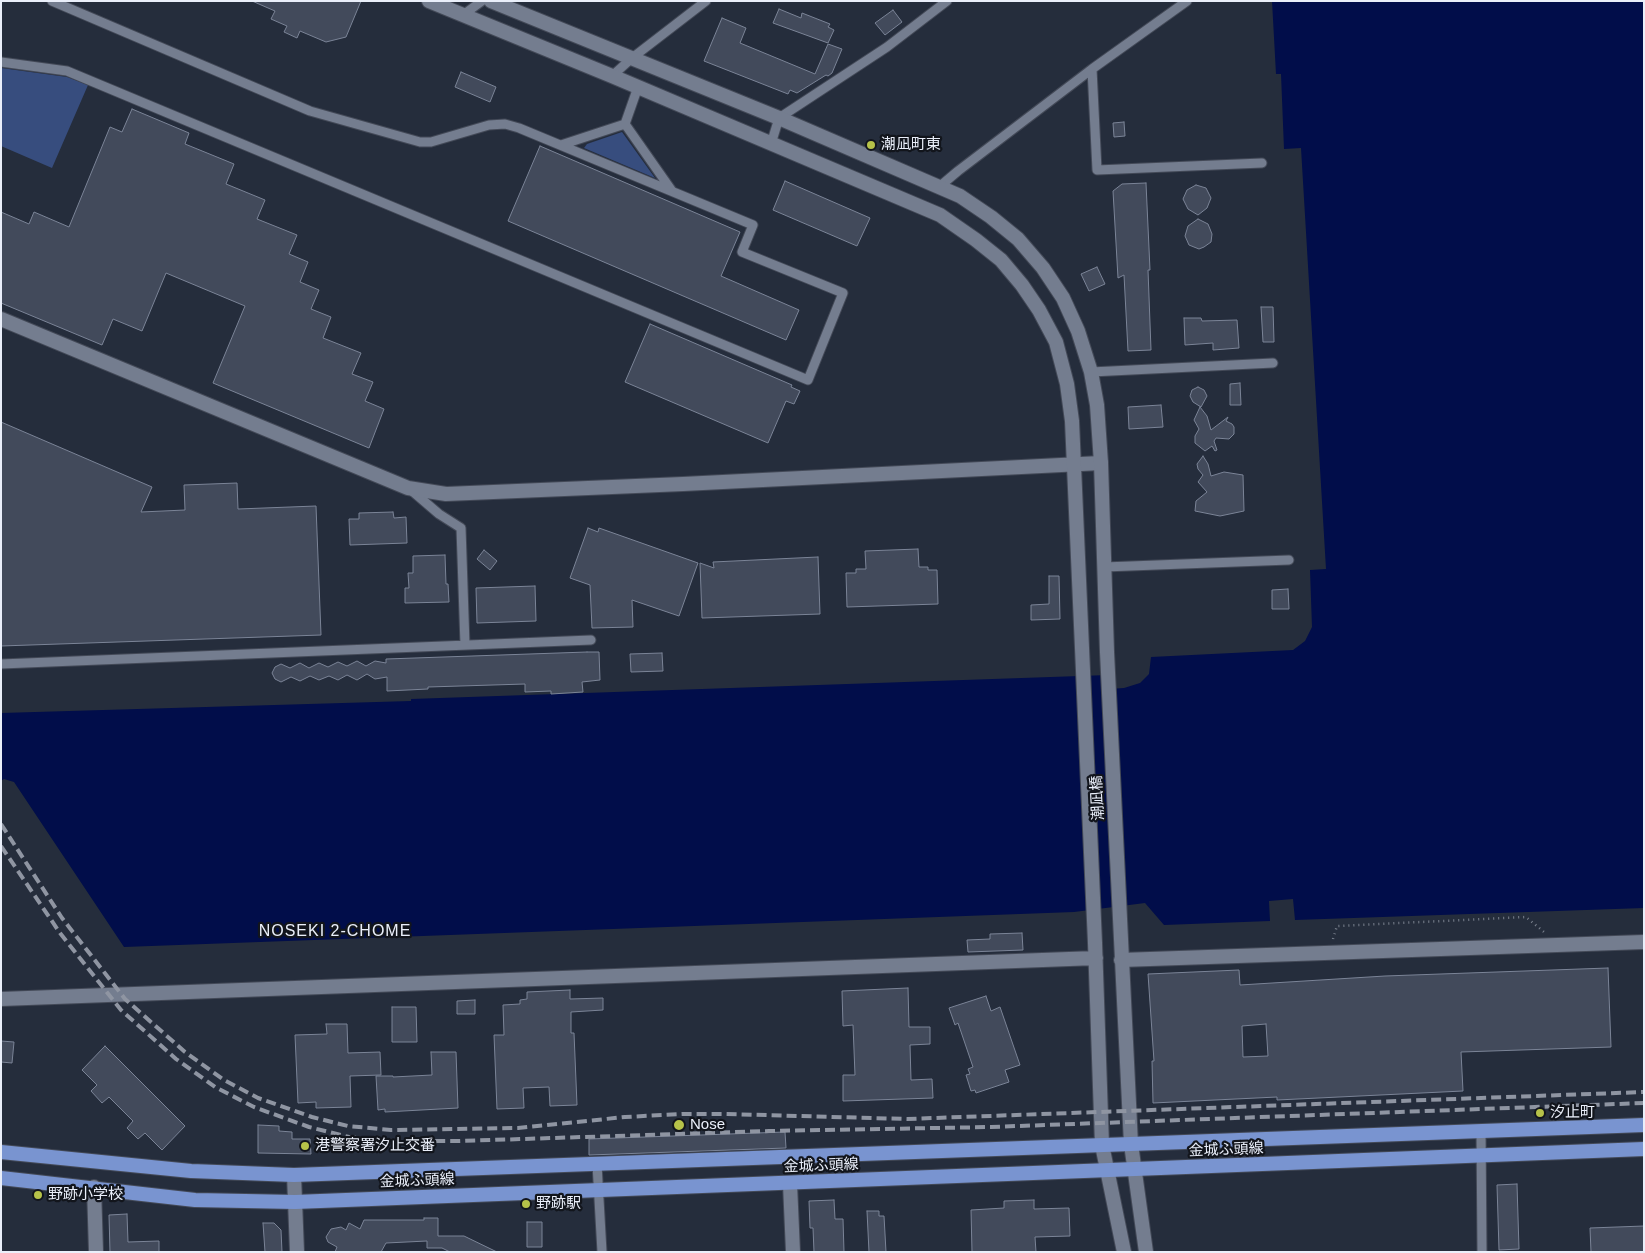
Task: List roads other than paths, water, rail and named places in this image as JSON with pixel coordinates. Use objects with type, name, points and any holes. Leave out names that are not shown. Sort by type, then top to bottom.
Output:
[{"type":"main road","name":"金城ふ頭線","points":[[1,1152],[191,1171],[294,1175],[1644,1125]]},
{"type":"main road","name":"金城ふ頭線","points":[[1,1178],[94,1187],[195,1200],[295,1202],[1644,1149]]},
{"type":"street","name":"潮凪橋","points":[[429,1],[612,76],[940,215],[976,240],[1000,260],[1022,285],[1039,310],[1056,342],[1067,384],[1072,421],[1096,958],[1102,1145],[1124,1252]]},
{"type":"street","name":"潮凪橋","points":[[491,1],[779,118],[960,196],[991,217],[1018,239],[1043,268],[1063,298],[1078,331],[1091,372],[1097,405],[1130,1144],[1146,1252]]},
{"type":"street","points":[[1,319],[408,488],[446,494],[692,484],[1101,463]]},
{"type":"street","points":[[1121,960],[1644,942]]},
{"type":"street","points":[[1,999],[1096,958]]},
{"type":"street","points":[[294,1175],[298,1252]]},
{"type":"street","points":[[790,1184],[793,1252]]},
{"type":"street","points":[[94,1187],[96,1252]]},
{"type":"lane","points":[[463,15],[482,1]]},
{"type":"lane","points":[[612,76],[632,58],[706,1]]},
{"type":"lane","points":[[771,144],[779,118],[887,46],[947,1]]},
{"type":"lane","points":[[938,187],[1092,69],[1187,1]]},
{"type":"lane","points":[[1,62],[67,71],[808,380],[843,293],[742,252],[753,225],[561,145],[505,124],[489,125],[431,142],[420,142],[319,114],[54,2]]},
{"type":"lane","points":[[1092,69],[1097,170],[1262,163]]},
{"type":"lane","points":[[624,124],[638,87]]},
{"type":"lane","points":[[561,145],[624,124]]},
{"type":"lane","points":[[624,124],[673,192]]},
{"type":"lane","points":[[1091,372],[1273,363]]},
{"type":"lane","points":[[408,488],[439,514],[461,528],[465,645]]},
{"type":"lane","points":[[1104,567],[1289,560]]},
{"type":"lane","points":[[1,664],[591,640]]},
{"type":"lane","points":[[1482,1132],[1482,1252]]},
{"type":"lane","points":[[597,1164],[602,1252]]},
{"type":"railway","points":[[1,824],[62,918],[125,999],[185,1052],[224,1080],[258,1098],[312,1117],[348,1126],[391,1130],[518,1128],[625,1117],[682,1114],[907,1119],[1644,1092]]},
{"type":"railway","points":[[1,846],[60,933],[121,1010],[176,1059],[215,1087],[254,1107],[309,1127],[349,1137],[392,1141],[460,1141],[769,1131],[991,1127],[1644,1103]]},
{"type":"place","name":"潮凪町東","points":[[871,145]]},
{"type":"place","name":"汐止町","points":[[1540,1113]]},
{"type":"place","name":"Nose","points":[[679,1125]]},
{"type":"place","name":"港警察署汐止交番","points":[[305,1146]]},
{"type":"place","name":"野跡小学校","points":[[38,1195]]},
{"type":"place","name":"野跡駅","points":[[526,1204]]},
{"type":"district","name":"NOSEKI 2-CHOME","points":[[335,932]]}]
